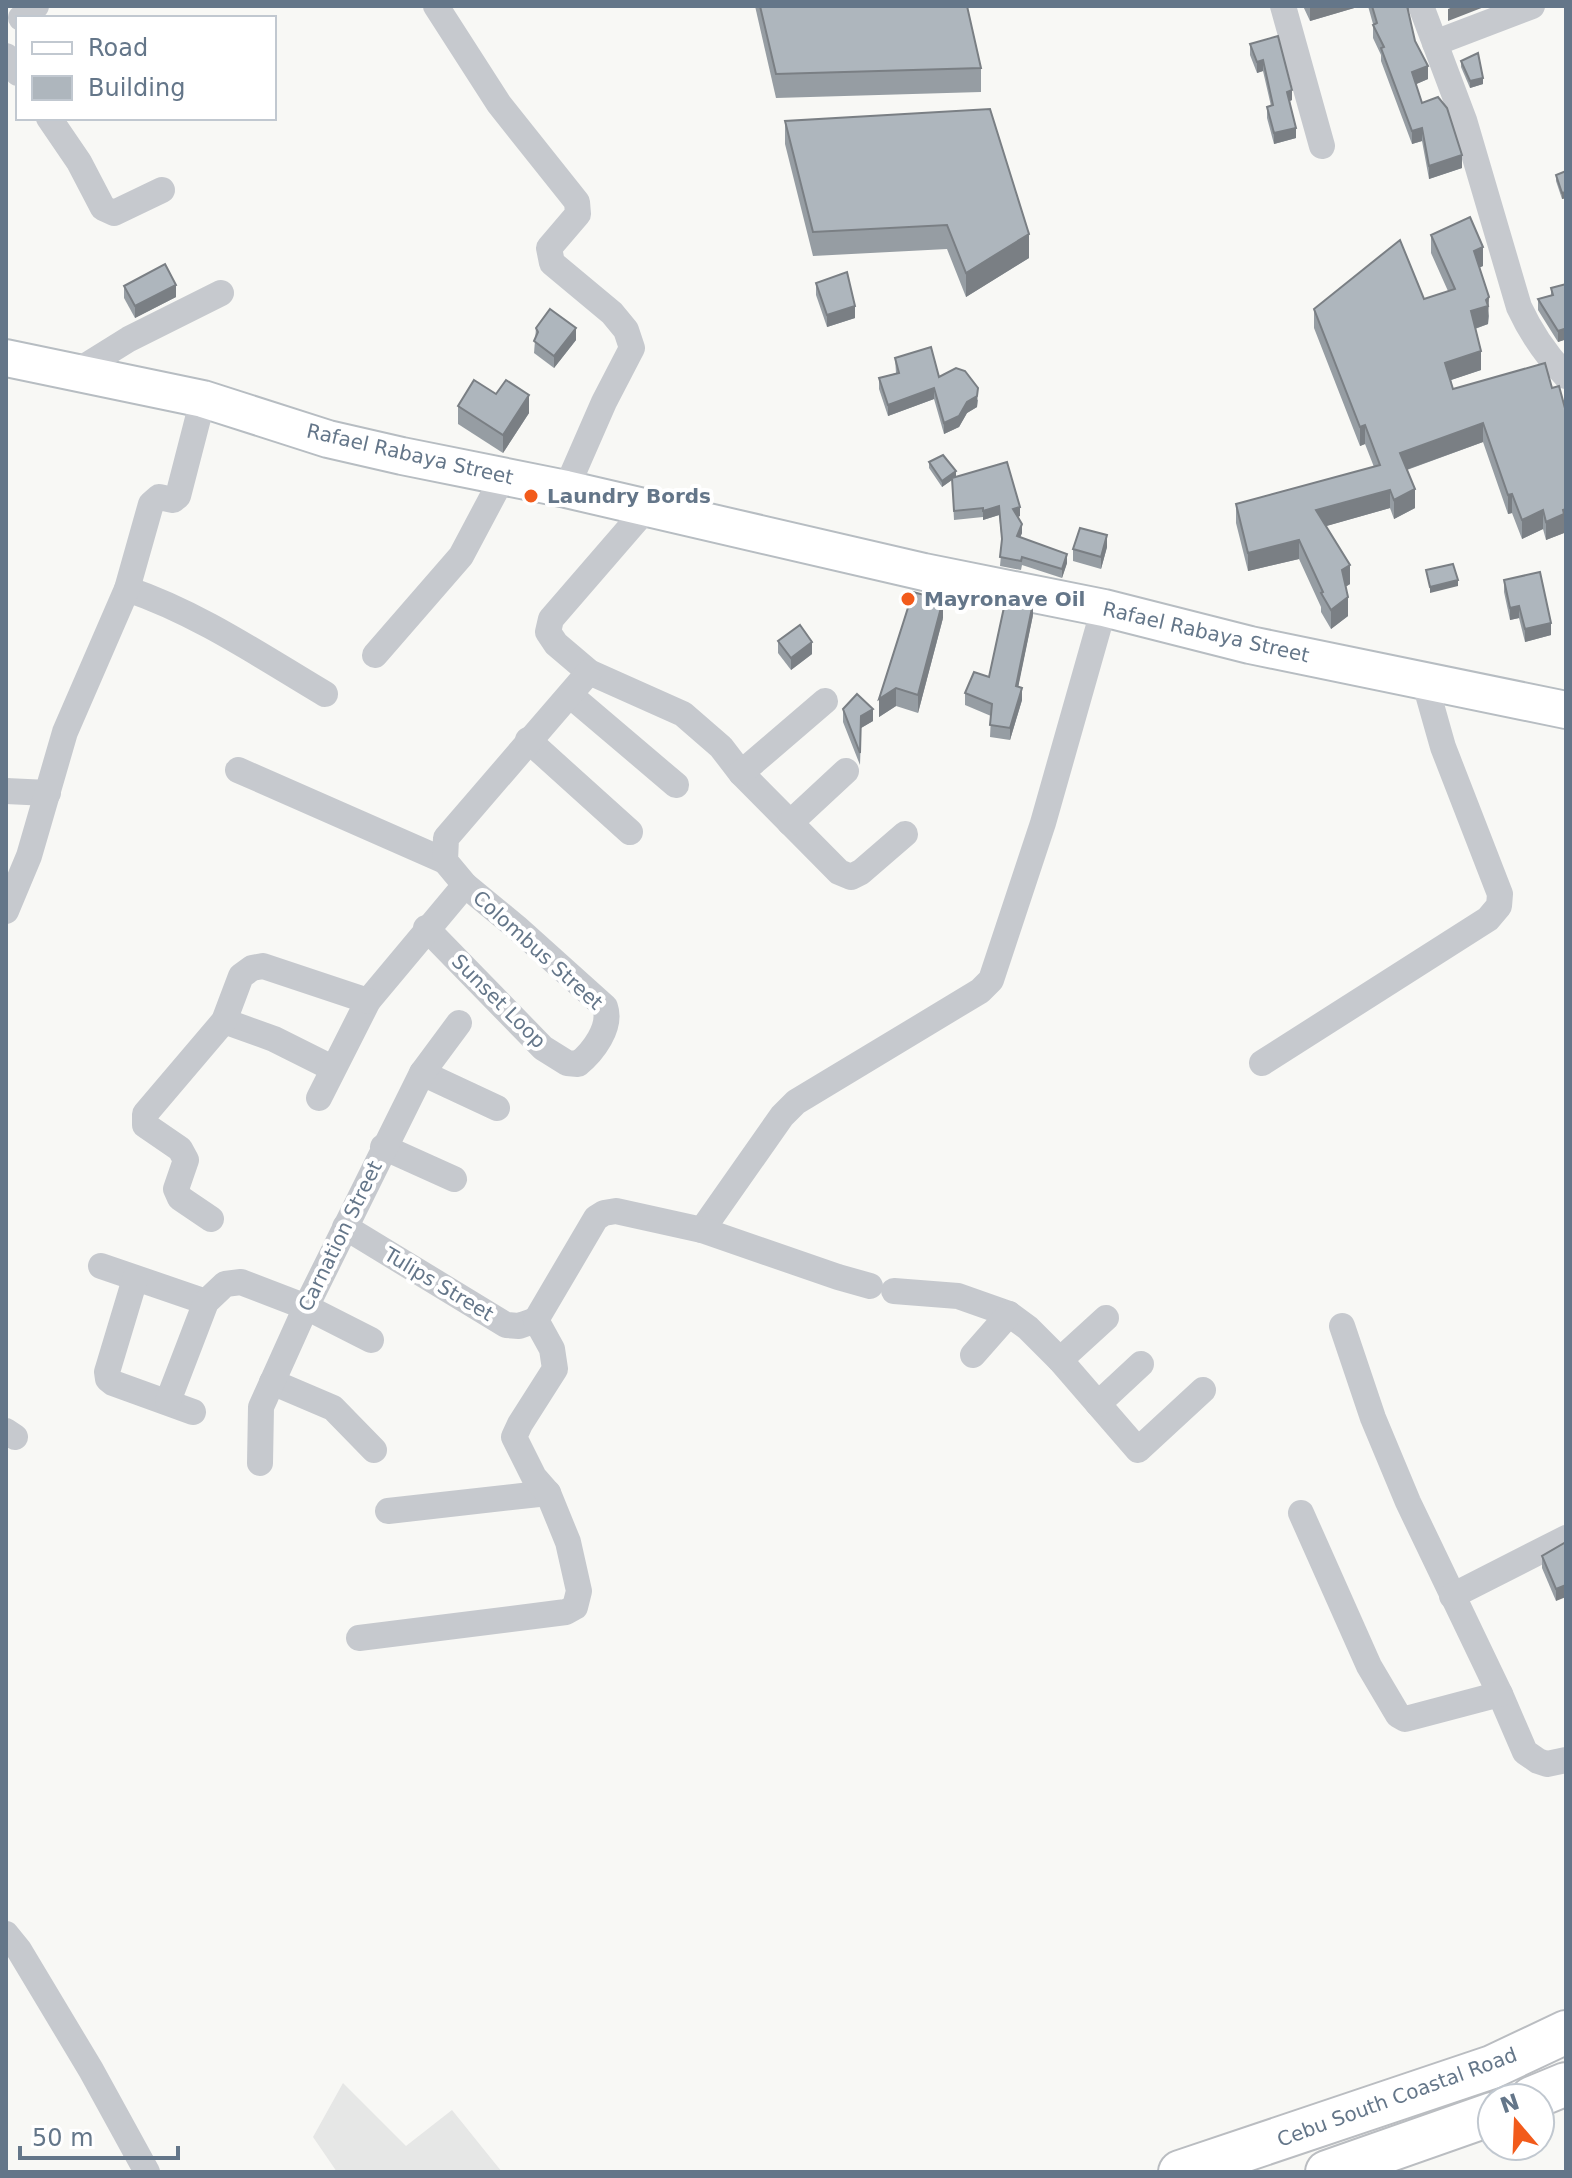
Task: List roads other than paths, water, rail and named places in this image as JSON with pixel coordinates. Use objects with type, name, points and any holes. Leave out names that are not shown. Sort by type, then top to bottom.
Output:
[{"type":"highway","name":"Cebu South Coastal Road","points":[[1180,2172],[1492,2067],[1566,2032]]},
{"type":"highway","points":[[1327,2172],[1476,2120]]},
{"type":"main road","name":"Rafael Rabaya Street","points":[[6,358],[203,399],[340,442],[504,475],[924,572],[1104,608],[1204,635],[1566,710]]},
{"type":"street","points":[[436,6],[499,104],[577,202],[578,214],[549,248],[552,263],[612,313],[631,342],[630,356],[604,402],[566,489]]},
{"type":"street","points":[[1283,6],[1322,146]]},
{"type":"street","points":[[1421,6],[1464,120],[1519,307],[1543,350],[1566,376]]},
{"type":"street","points":[[1435,43],[1532,6]]},
{"type":"street","points":[[50,120],[79,162],[103,208],[114,213],[162,190]]},
{"type":"street","points":[[76,372],[129,339],[221,293]]},
{"type":"street","points":[[6,911],[29,856],[65,732],[127,589],[151,504],[159,497],[173,500],[178,496],[203,399]]},
{"type":"street","points":[[375,655],[461,556],[504,475]]},
{"type":"street","points":[[647,508],[551,619],[548,632],[556,644],[589,672],[683,714],[721,747],[741,773],[839,872],[851,877],[861,872],[905,834]]},
{"type":"street","points":[[127,589],[207,623],[325,694]]},
{"type":"street","points":[[702,1230],[782,1116],[796,1102],[980,991],[991,980],[1043,823],[1104,608]]},
{"type":"street","points":[[238,770],[445,849],[528,740],[589,672]]},
{"type":"street","points":[[1262,1063],[1488,919],[1499,906],[1500,894],[1443,747],[1424,680]]},
{"type":"street","points":[[570,695],[676,785]]},
{"type":"street","points":[[741,773],[825,701]]},
{"type":"street","points":[[528,740],[630,832]]},
{"type":"street","points":[[790,823],[846,771]]},
{"type":"street","points":[[6,791],[48,793]]},
{"type":"street","name":"Colombus Street","points":[[445,849],[465,885],[605,1007],[608,1016],[606,1026],[587,1057],[578,1064]]},
{"type":"street","points":[[319,1098],[368,1001],[465,885]]},
{"type":"street","name":"Sunset Loop","points":[[426,928],[543,1048],[567,1063],[578,1064]]},
{"type":"street","points":[[211,1219],[180,1198],[176,1189],[186,1160],[180,1149],[145,1125],[145,1114],[224,1021],[241,976],[252,968],[263,966],[368,1001]]},
{"type":"street","points":[[224,1021],[274,1039],[332,1068]]},
{"type":"street","name":"Carnation Street","points":[[260,1463],[261,1407],[272,1382],[383,1147],[422,1073],[459,1023]]},
{"type":"street","points":[[422,1073],[497,1108]]},
{"type":"street","points":[[383,1147],[454,1179]]},
{"type":"street","points":[[359,1638],[566,1612],[575,1607],[579,1591],[568,1542],[548,1493],[534,1477],[514,1437],[555,1369],[552,1349],[536,1320],[596,1218],[604,1213],[616,1211],[702,1230],[838,1277],[882,1288],[958,1296],[1009,1314],[1060,1360],[1138,1450],[1203,1390]]},
{"type":"street","name":"Tulips Street","points":[[345,1227],[506,1325],[519,1326],[536,1320]]},
{"type":"street","points":[[101,1266],[206,1302]]},
{"type":"street","points":[[135,1279],[107,1372],[108,1379],[193,1412]]},
{"type":"street","points":[[168,1401],[206,1302],[225,1284],[241,1282],[306,1307],[371,1340]]},
{"type":"street","points":[[973,1355],[1009,1314]]},
{"type":"street","points":[[1060,1360],[1106,1318]]},
{"type":"street","points":[[1342,1326],[1373,1418],[1396,1474],[1525,1752],[1538,1761],[1564,1765]]},
{"type":"street","points":[[1098,1404],[1141,1364]]},
{"type":"street","points":[[272,1382],[333,1408],[374,1450]]},
{"type":"street","points":[[388,1511],[548,1493]]},
{"type":"street","points":[[1301,1513],[1369,1666],[1398,1715],[1405,1719],[1500,1694]]},
{"type":"street","points":[[1452,1596],[1566,1538]]},
{"type":"street","points":[[6,1934],[19,1950],[91,2070],[147,2172]]},
{"type":"place","name":"Laundry Bords","points":[[531,496]]},
{"type":"place","name":"Mayronave Oil","points":[[908,599]]}]
